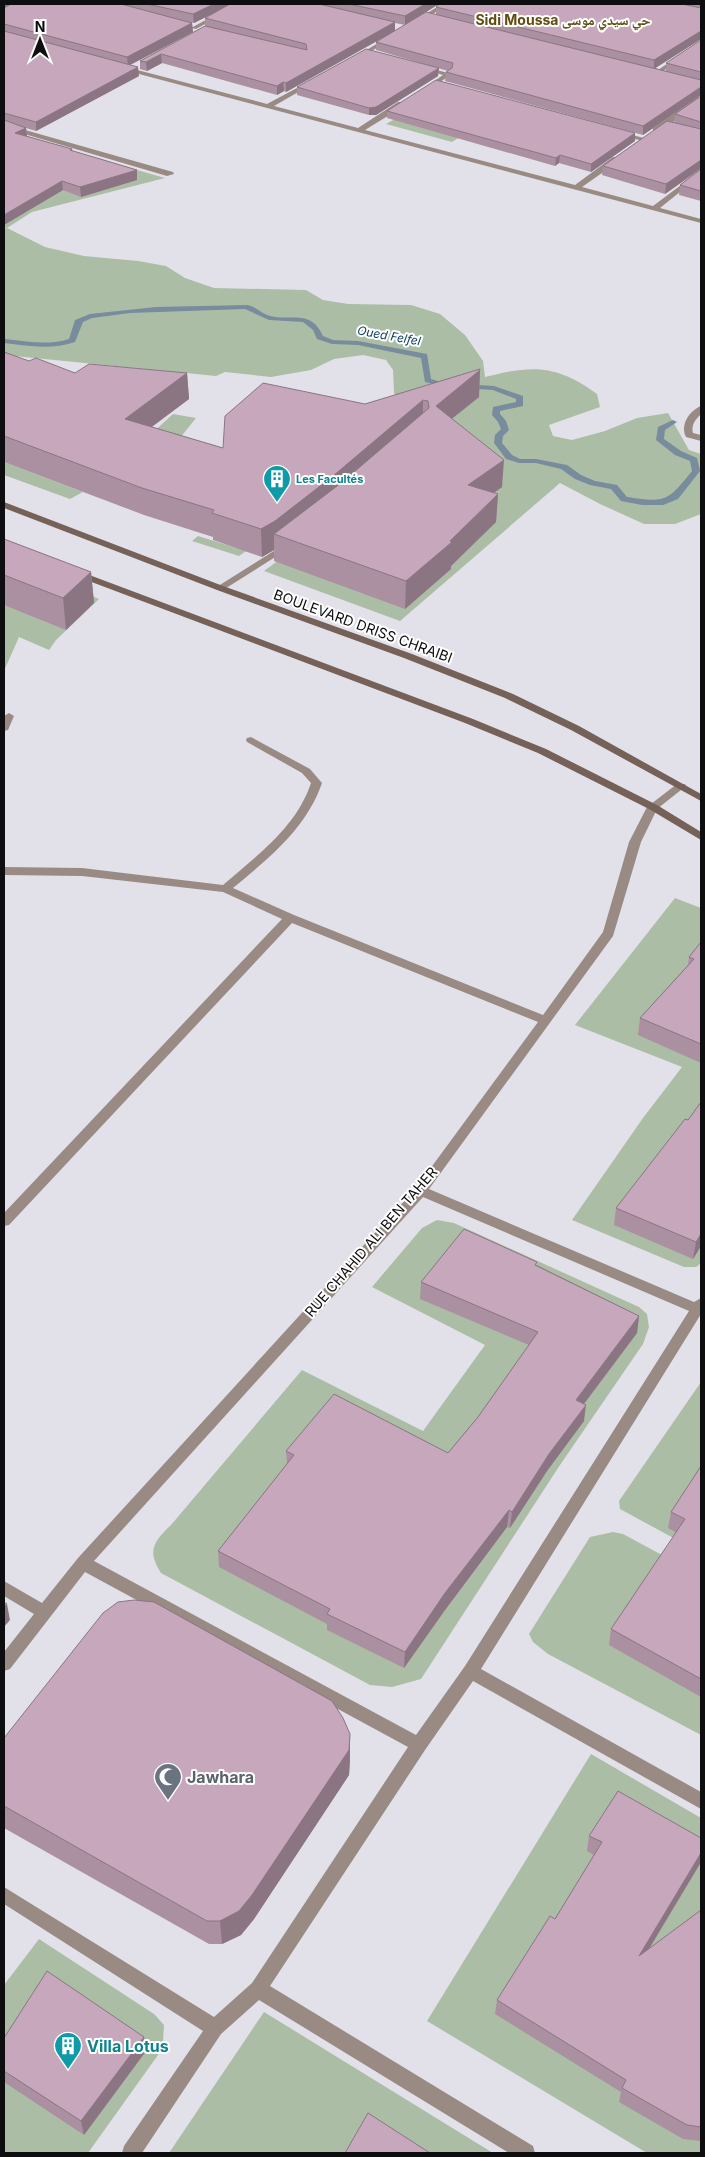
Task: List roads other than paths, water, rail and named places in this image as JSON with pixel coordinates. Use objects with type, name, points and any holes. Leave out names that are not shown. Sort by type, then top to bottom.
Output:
[{"type":"main road","name":"BOULEVARD DRISS CHRAIBI","points":[[4,505],[220,588],[408,656],[509,696],[575,728],[701,798]]},
{"type":"main road","points":[[66,570],[469,721],[542,751],[653,807],[701,837]]},
{"type":"street","points":[[184,26],[194,32],[239,4]]},
{"type":"street","points":[[406,29],[446,4]]},
{"type":"street","points":[[424,18],[434,20]]},
{"type":"street","points":[[352,60],[398,33]]},
{"type":"street","points":[[656,74],[701,43]]},
{"type":"street","points":[[365,52],[375,54]]},
{"type":"street","points":[[110,64],[701,221]]},
{"type":"street","points":[[412,64],[449,74],[433,85],[445,86]]},
{"type":"street","points":[[129,70],[137,65]]},
{"type":"street","points":[[646,72],[665,76]]},
{"type":"street","points":[[267,107],[318,79]]},
{"type":"street","points":[[636,144],[701,99]]},
{"type":"street","points":[[359,131],[406,101]]},
{"type":"street","points":[[664,125],[673,127]]},
{"type":"street","points":[[4,126],[170,174]]},
{"type":"street","points":[[605,129],[643,139]]},
{"type":"street","points":[[578,187],[622,155]]},
{"type":"street","points":[[654,208],[701,172]]},
{"type":"street","points":[[701,409],[690,419],[687,428],[689,434],[701,438]]},
{"type":"street","points":[[220,588],[280,552],[294,541]]},
{"type":"street","points":[[4,728],[9,716]]},
{"type":"street","points":[[225,889],[297,824],[314,798],[317,783],[306,771],[251,740]]},
{"type":"street","name":"RUE CHAHID ALI BEN TAHER","points":[[4,1664],[83,1563],[421,1190],[609,933],[635,842],[653,807],[681,786]]},
{"type":"street","points":[[4,871],[82,872],[225,889],[290,918],[544,1020]]},
{"type":"street","points":[[4,1221],[290,918]]},
{"type":"street","points":[[130,2153],[215,2028],[258,1989],[470,1671],[699,1306],[421,1190]]},
{"type":"street","points":[[83,1563],[419,1745]]},
{"type":"street","points":[[4,1588],[44,1612]]},
{"type":"street","points":[[470,1671],[701,1801]]},
{"type":"street","points":[[4,1895],[215,2028]]},
{"type":"street","points":[[258,1989],[526,2153]]},
{"type":"waterway","name":"Oued Felfel","points":[[4,341],[38,345],[64,343],[72,340],[80,320],[108,313],[156,309],[246,307],[269,318],[306,321],[312,324],[320,337],[332,342],[358,343],[424,356],[428,380],[450,386]]},
{"type":"waterway","name":"Oued Felfel","points":[[466,386],[494,388],[520,398],[520,404],[496,409],[496,415],[502,421],[505,430],[499,435],[498,443],[509,457],[519,461],[536,461],[564,467],[578,477],[593,483],[614,487],[624,499],[660,503],[675,497],[696,471],[694,460],[678,453],[660,440],[661,429],[673,422]]},
{"type":"place","name":"Les Facultés","points":[[277,503]]},
{"type":"place","name":"Jawhara","points":[[168,1801]]},
{"type":"place","name":"Villa Lotus","points":[[68,2070]]},
{"type":"district","name":"Sidi Moussa حي سيدي موسى","points":[[563,20]]}]
